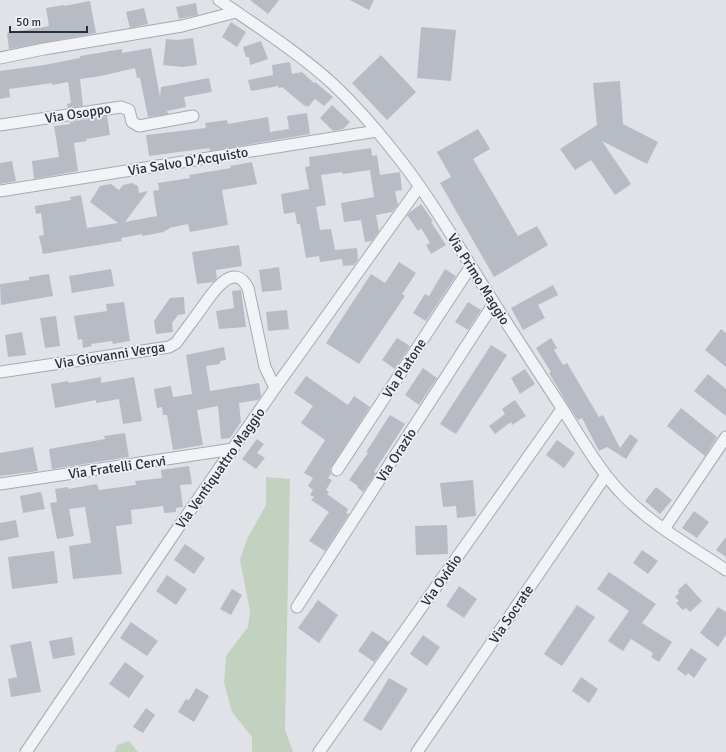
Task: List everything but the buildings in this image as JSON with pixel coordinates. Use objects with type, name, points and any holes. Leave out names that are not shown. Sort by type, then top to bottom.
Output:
[{"type":"street","name":"Via Primo Maggio","points":[[219,0],[326,78],[377,131],[419,187],[606,475],[634,506],[664,529],[726,570]]},
{"type":"street","points":[[0,58],[44,49],[182,26],[236,12]]},
{"type":"street","name":"Via Osoppo","points":[[0,125],[121,107],[127,109],[130,113],[132,122],[139,126],[193,116]]},
{"type":"street","name":"Via Salvo D'Acquisto","points":[[0,191],[377,131]]},
{"type":"street","name":"Via Ventiquattro Maggio","points":[[26,752],[275,388],[419,187]]},
{"type":"street","name":"Via Platone","points":[[337,470],[471,266]]},
{"type":"street","name":"Via Giovanni Verga","points":[[0,372],[168,347],[176,343],[217,288],[226,280],[234,278],[243,281],[248,288],[265,367],[275,388]]},
{"type":"street","name":"Via Orazio","points":[[297,607],[494,303]]},
{"type":"street","name":"Via Ovidio","points":[[319,752],[562,409]]},
{"type":"street","points":[[664,529],[726,437]]},
{"type":"street","name":"Via Fratelli Cervi","points":[[0,484],[233,450]]},
{"type":"street","name":"Via Socrate","points":[[417,752],[606,475]]},
{"type":"green space","points":[[266,477],[290,479],[285,730],[293,752],[252,752],[252,737],[232,712],[224,683],[226,656],[248,627],[250,611],[240,560],[247,539],[266,505]]},
{"type":"green space","points":[[129,741],[138,752],[115,752],[117,745]]}]
